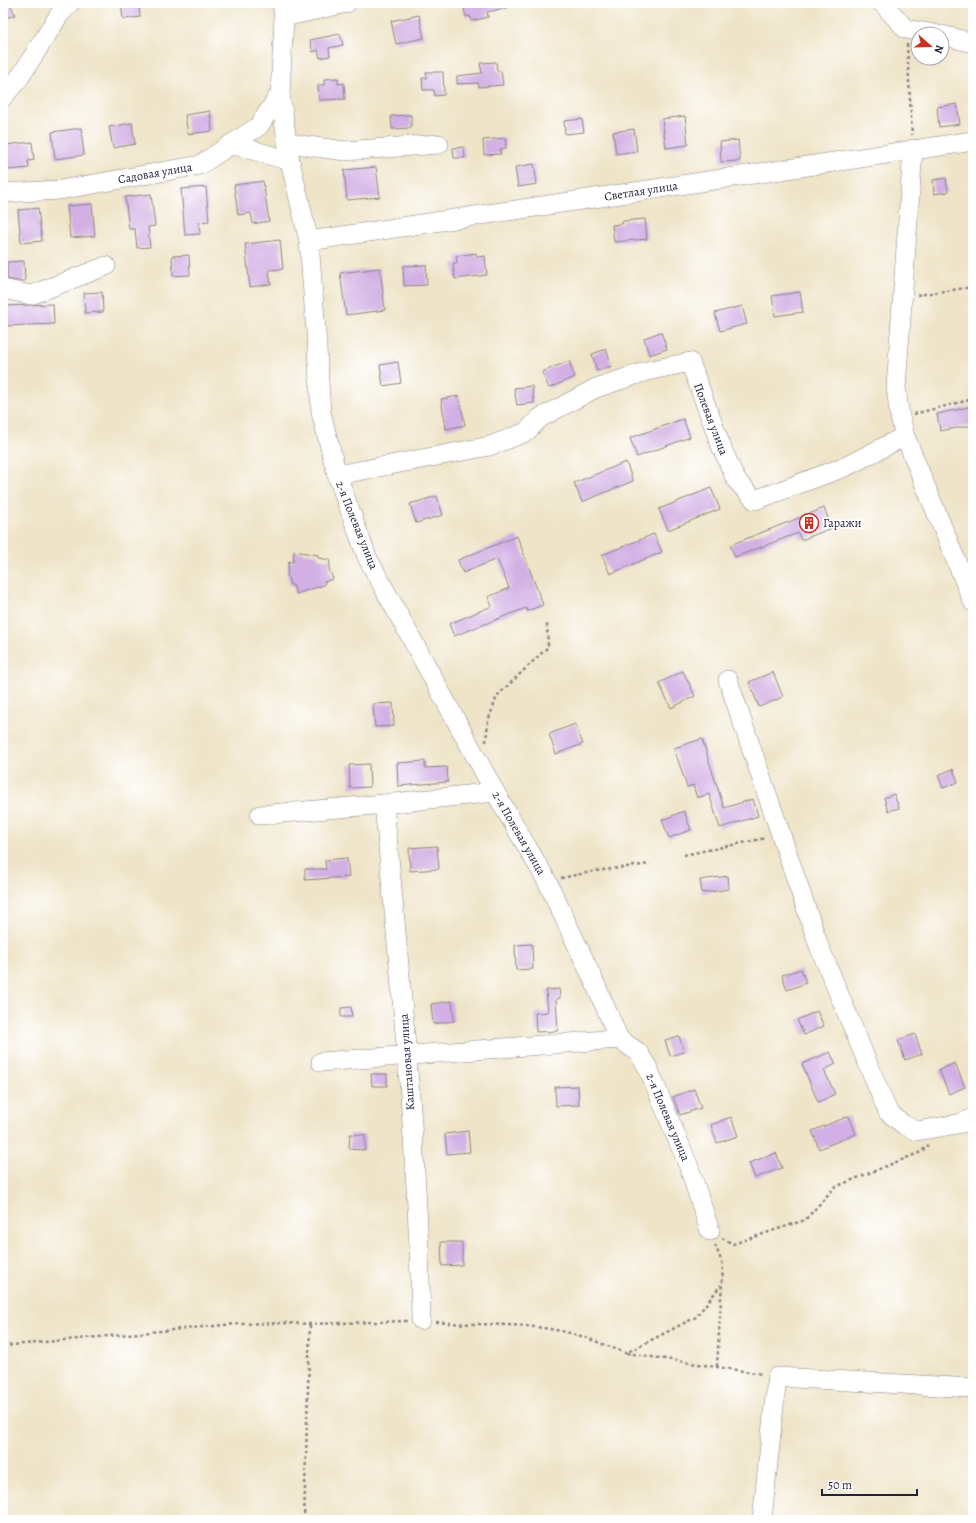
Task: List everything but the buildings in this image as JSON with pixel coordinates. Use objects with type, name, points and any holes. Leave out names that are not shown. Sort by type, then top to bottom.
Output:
[{"type":"street","points":[[3,97],[20,77],[70,3]]},
{"type":"street","points":[[283,10],[348,3]]},
{"type":"street","points":[[882,3],[906,30],[910,31]]},
{"type":"street","name":"2-я Полевая улица","points":[[283,10],[280,94],[290,161],[309,241],[321,412],[337,475],[367,557],[495,792],[547,881],[593,979],[619,1039],[638,1052],[648,1068],[689,1166],[710,1231]]},
{"type":"street","points":[[950,37],[973,43]]},
{"type":"street","name":"Садовая улица","points":[[3,193],[60,190],[200,165],[259,126],[280,94]]},
{"type":"street","name":"Светлая улица","points":[[309,241],[973,141]]},
{"type":"street","points":[[287,142],[345,151],[439,144]]},
{"type":"street","points":[[231,144],[290,161]]},
{"type":"street","points":[[913,149],[896,388],[900,417],[905,436],[973,602]]},
{"type":"street","points":[[3,289],[31,295],[106,266]]},
{"type":"street","name":"Полевая улица","points":[[337,475],[490,446],[526,432],[540,418],[596,388],[647,371],[690,362],[721,446],[736,480],[755,500],[847,466],[905,436]]},
{"type":"street","points":[[728,680],[819,946],[888,1112],[904,1124],[917,1131],[946,1126],[973,1118]]},
{"type":"street","points":[[260,815],[495,792]]},
{"type":"street","name":"Каштановая улица","points":[[384,804],[407,1054],[420,1272],[421,1320]]},
{"type":"street","points":[[321,1062],[407,1054],[619,1039]]},
{"type":"street","points":[[762,1520],[777,1377],[973,1388]]},
{"type":"path","points":[[906,30],[913,149]]},
{"type":"path","points":[[902,297],[973,287]]},
{"type":"path","points":[[900,417],[973,399]]},
{"type":"path","points":[[485,743],[488,721],[497,696],[548,646],[547,624]]},
{"type":"path","points":[[684,855],[780,835]]},
{"type":"path","points":[[547,881],[596,871],[650,864]]},
{"type":"path","points":[[710,1231],[733,1244],[805,1220],[835,1187],[921,1152],[946,1126]]},
{"type":"path","points":[[710,1231],[722,1265],[717,1367]]},
{"type":"path","points":[[626,1353],[696,1317],[722,1285]]},
{"type":"path","points":[[3,1346],[235,1324],[310,1324],[421,1320],[464,1325],[508,1325],[565,1332],[626,1353],[777,1377]]},
{"type":"path","points":[[304,1520],[310,1324]]},
{"type":"place","name":"Гаражи","points":[[809,523]]}]
